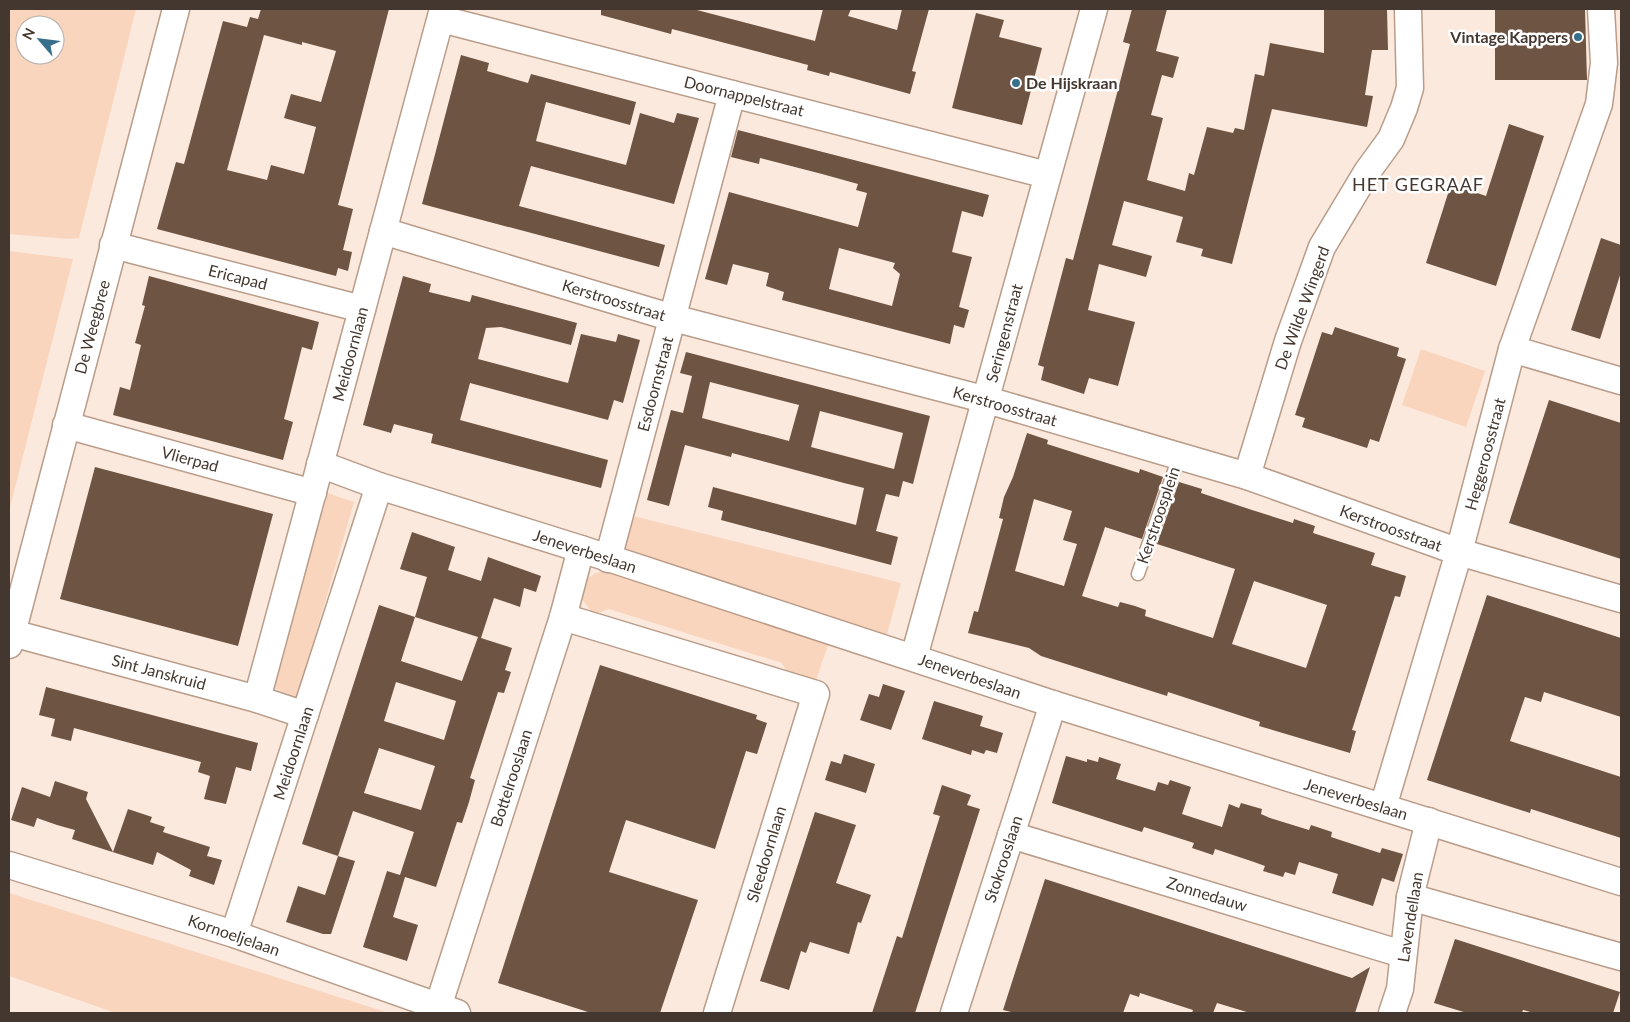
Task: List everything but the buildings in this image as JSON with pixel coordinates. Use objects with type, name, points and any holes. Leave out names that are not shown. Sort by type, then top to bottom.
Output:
[{"type":"street","name":"De Weegbree","points":[[10,639],[176,9]]},
{"type":"street","name":"Seringenstraat","points":[[914,658],[1094,9]]},
{"type":"street","name":"De Wilde Wingerd","points":[[1247,476],[1288,341],[1322,247],[1367,172],[1391,139],[1404,108],[1410,88],[1408,9]]},
{"type":"street","name":"Heggeroosstraat","points":[[1383,807],[1459,552],[1512,349],[1610,107],[1604,64],[1601,9]]},
{"type":"street","name":"Doornappelstraat","points":[[442,14],[732,94],[1047,175]]},
{"type":"street","name":"Meidoornlaan","points":[[257,699],[442,14]]},
{"type":"street","name":"Esdoornstraat","points":[[608,559],[732,94]]},
{"type":"street","name":"Kerstroosstraat","points":[[383,231],[673,318],[987,400],[1247,476],[1459,552],[1621,599]]},
{"type":"street","name":"Ericapad","points":[[114,246],[362,309]]},
{"type":"street","points":[[1512,349],[1621,381]]},
{"type":"street","name":"Vlierpad","points":[[66,425],[313,493]]},
{"type":"street","name":"Jeneverbeslaan","points":[[320,464],[379,486],[581,549],[1053,704],[1621,882]]},
{"type":"street","name":"Meidoornlaan","points":[[234,934],[379,486]]},
{"type":"street","name":"Bottelrooslaan","points":[[448,1010],[563,617],[581,549]]},
{"type":"street","name":"Sleedoornlaan","points":[[563,617],[816,694],[717,1013]]},
{"type":"street","name":"Sint Janskruid","points":[[10,639],[257,699],[305,715]]},
{"type":"street","name":"Stokrooslaan","points":[[954,1013],[1053,704]]},
{"type":"street","name":"Lavendellaan","points":[[1392,1013],[1400,988],[1402,954],[1410,897],[1429,821]]},
{"type":"street","name":"Zonnedauw","points":[[1011,835],[1402,954]]},
{"type":"street","name":"Kornoeljelaan","points":[[9,865],[234,934],[448,1010]]},
{"type":"street","points":[[1410,897],[1621,957]]},
{"type":"lane","name":"Kerstroosplein","points":[[1138,574],[1179,457]]},
{"type":"shaded area","points":[[9,9],[136,9],[79,238],[69,239],[9,234]]},
{"type":"shaded area","points":[[9,251],[73,259],[9,511]]},
{"type":"shaded area","points":[[1421,349],[1485,371],[1466,427],[1402,405]]},
{"type":"shaded area","points":[[327,493],[354,502],[297,698],[274,688]]},
{"type":"shaded area","points":[[629,515],[901,583],[886,638],[619,551]]},
{"type":"shaded area","points":[[608,571],[829,642],[815,683],[788,675],[782,663],[609,609],[598,613],[591,611],[582,599],[585,580],[596,573]]},
{"type":"shaded area","points":[[9,893],[389,1013],[116,1013],[9,976]]},
{"type":"place","name":"Vintage Kappers","points":[[1578,37]]},
{"type":"place","name":"De Hijskraan","points":[[1016,83]]},
{"type":"district","name":"HET GEGRAAF","points":[[1418,185]]}]
